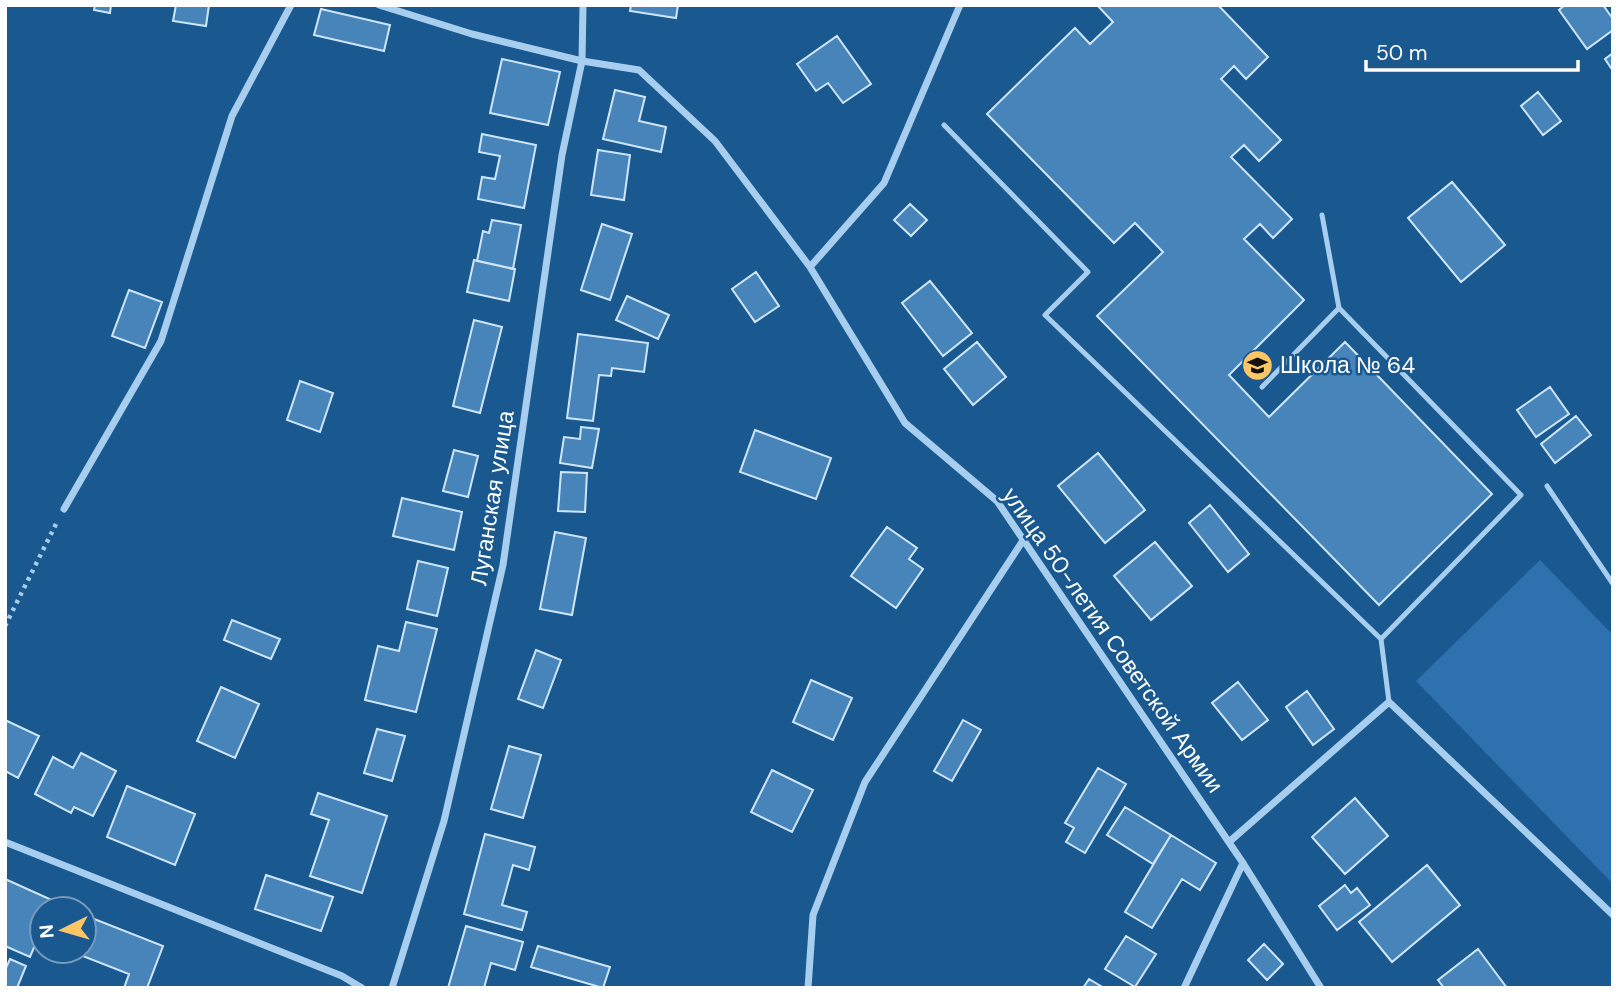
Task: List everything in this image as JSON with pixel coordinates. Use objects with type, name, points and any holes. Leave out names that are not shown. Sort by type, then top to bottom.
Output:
[{"type":"street","points":[[64,509],[161,341],[232,116],[291,5]]},
{"type":"street","name":"улица 50-летия Советской Армии","points":[[379,5],[472,34],[582,61],[639,70],[715,141],[810,267],[905,423],[997,500],[1243,863],[1321,988]]},
{"type":"street","name":"Луганская улица","points":[[392,988],[444,821],[503,565],[562,155],[582,61],[583,5]]},
{"type":"street","points":[[810,267],[884,183],[960,5]]},
{"type":"street","points":[[808,988],[813,915],[865,782],[1024,539]]},
{"type":"street","points":[[1229,842],[1389,702],[1613,915]]},
{"type":"street","points":[[5,842],[342,976],[362,988]]},
{"type":"street","points":[[1185,988],[1243,863]]},
{"type":"lane","points":[[944,125],[1088,272],[1045,316],[1381,639],[1389,702]]},
{"type":"lane","points":[[1322,215],[1339,308],[1521,495],[1381,639]]},
{"type":"lane","points":[[1262,387],[1339,308]]},
{"type":"lane","points":[[1547,486],[1613,584]]},
{"type":"path","points":[[5,626],[64,509]]},
{"type":"shaded area","points":[[1540,560],[1613,635],[1613,884],[1416,681]]},
{"type":"building","points":[[95,5],[111,5],[110,13],[94,10]]},
{"type":"building","points":[[176,5],[209,5],[206,26],[173,21]]},
{"type":"building","points":[[631,5],[678,5],[676,18],[630,11]]},
{"type":"building","points":[[1097,5],[1218,5],[1268,57],[1246,79],[1234,66],[1221,79],[1281,140],[1259,161],[1244,145],[1231,157],[1292,219],[1273,238],[1260,224],[1244,239],[1304,300],[1229,375],[1269,417],[1345,342],[1492,494],[1379,605],[1097,316],[1163,252],[1135,223],[1114,243],[987,114],[1075,28],[1090,44],[1113,22]]},
{"type":"building","points":[[1565,5],[1603,5],[1613,19],[1613,30],[1587,49],[1559,10]]},
{"type":"building","points":[[321,9],[390,25],[384,51],[314,35]]},
{"type":"building","points":[[837,36],[871,84],[843,103],[828,83],[816,91],[797,64]]},
{"type":"building","points":[[1613,53],[1613,71],[1605,59]]},
{"type":"building","points":[[502,59],[560,72],[548,125],[490,113]]},
{"type":"building","points":[[615,90],[645,97],[639,121],[666,127],[661,152],[603,139]]},
{"type":"building","points":[[1538,92],[1561,121],[1543,135],[1521,106]]},
{"type":"building","points":[[482,134],[536,145],[524,208],[478,199],[482,177],[495,179],[500,156],[479,152]]},
{"type":"building","points":[[598,150],[630,155],[624,200],[591,195]]},
{"type":"building","points":[[1452,182],[1505,245],[1461,282],[1408,218]]},
{"type":"building","points":[[910,204],[927,220],[911,236],[894,220]]},
{"type":"building","points":[[492,220],[521,225],[513,269],[477,261],[483,231],[489,233]]},
{"type":"building","points":[[602,224],[632,234],[610,300],[581,290]]},
{"type":"building","points":[[474,260],[515,269],[509,301],[467,292]]},
{"type":"building","points":[[756,272],[779,306],[755,322],[732,289]]},
{"type":"building","points":[[930,281],[972,333],[943,356],[902,303]]},
{"type":"building","points":[[129,290],[162,302],[145,348],[112,336]]},
{"type":"building","points":[[627,296],[669,315],[658,339],[616,320]]},
{"type":"building","points":[[474,320],[502,327],[480,413],[453,406]]},
{"type":"building","points":[[578,334],[648,343],[644,372],[612,368],[611,376],[599,375],[593,421],[567,418]]},
{"type":"building","points":[[977,342],[1006,377],[973,405],[944,369]]},
{"type":"building","points":[[300,381],[333,393],[320,432],[287,420]]},
{"type":"building","points":[[1550,387],[1569,414],[1536,437],[1517,410]]},
{"type":"building","points":[[1576,416],[1591,435],[1555,463],[1541,444]]},
{"type":"building","points":[[581,427],[599,429],[592,468],[560,463],[564,437],[580,439]]},
{"type":"building","points":[[755,430],[831,458],[816,499],[740,472]]},
{"type":"building","points":[[454,450],[478,456],[468,497],[443,491]]},
{"type":"building","points":[[1098,453],[1145,510],[1105,543],[1058,486]]},
{"type":"building","points":[[561,472],[587,473],[585,512],[558,511]]},
{"type":"building","points":[[402,498],[462,512],[454,550],[393,536]]},
{"type":"building","points":[[1210,505],[1249,554],[1228,572],[1189,523]]},
{"type":"building","points":[[887,527],[917,548],[909,559],[923,569],[896,608],[851,576]]},
{"type":"building","points":[[555,532],[586,538],[572,615],[540,609]]},
{"type":"building","points":[[1155,542],[1192,586],[1151,620],[1114,576]]},
{"type":"building","points":[[418,561],[448,568],[437,616],[407,609]]},
{"type":"building","points":[[232,620],[280,639],[271,659],[224,640]]},
{"type":"building","points":[[406,622],[437,629],[416,712],[365,700],[378,646],[399,651]]},
{"type":"building","points":[[536,650],[561,660],[543,708],[518,699]]},
{"type":"building","points":[[811,680],[852,698],[833,740],[793,722]]},
{"type":"building","points":[[1238,682],[1268,720],[1242,740],[1212,703]]},
{"type":"building","points":[[221,687],[259,704],[235,758],[197,741]]},
{"type":"building","points":[[1307,691],[1334,729],[1313,745],[1286,707]]},
{"type":"building","points":[[5,720],[39,736],[18,778],[5,771]]},
{"type":"building","points":[[963,720],[981,730],[952,781],[934,771]]},
{"type":"building","points":[[377,729],[405,736],[392,781],[364,773]]},
{"type":"building","points":[[509,746],[541,755],[523,818],[491,809]]},
{"type":"building","points":[[81,753],[116,771],[93,816],[74,807],[71,813],[35,794],[53,757],[73,768]]},
{"type":"building","points":[[1098,768],[1126,784],[1085,853],[1066,842],[1074,828],[1065,823]]},
{"type":"building","points":[[772,770],[813,790],[792,832],[751,812]]},
{"type":"building","points":[[127,786],[195,814],[175,865],[107,837]]},
{"type":"building","points":[[318,793],[387,816],[362,893],[310,876],[329,820],[311,814]]},
{"type":"building","points":[[1355,798],[1388,836],[1345,874],[1312,837]]},
{"type":"building","points":[[1125,807],[1171,835],[1153,864],[1107,835]]},
{"type":"building","points":[[485,834],[535,847],[529,870],[513,865],[502,905],[527,912],[522,930],[464,914]]},
{"type":"building","points":[[1171,835],[1216,863],[1200,890],[1182,879],[1152,928],[1125,912]]},
{"type":"building","points":[[1427,865],[1460,905],[1392,962],[1359,922]]},
{"type":"building","points":[[266,875],[333,897],[321,931],[255,909]]},
{"type":"building","points":[[5,879],[41,895],[28,895],[28,956],[5,946]]},
{"type":"building","points":[[1345,885],[1351,893],[1357,888],[1370,905],[1337,930],[1319,906]]},
{"type":"building","points":[[98,920],[163,946],[147,988],[124,988],[129,974],[98,962]]},
{"type":"building","points":[[466,926],[523,942],[515,970],[491,963],[484,988],[448,988]]},
{"type":"building","points":[[1126,936],[1156,954],[1135,987],[1105,969]]},
{"type":"building","points":[[1264,944],[1283,964],[1267,980],[1248,960]]},
{"type":"building","points":[[538,946],[610,967],[603,988],[531,967]]},
{"type":"building","points":[[1478,949],[1507,988],[1444,988],[1438,980]]},
{"type":"building","points":[[10,959],[26,966],[17,988],[5,988],[5,970]]},
{"type":"building","points":[[1089,979],[1104,988],[1083,988]]},
{"type":"place","name":"Школа № 64","points":[[1257,365]]}]
